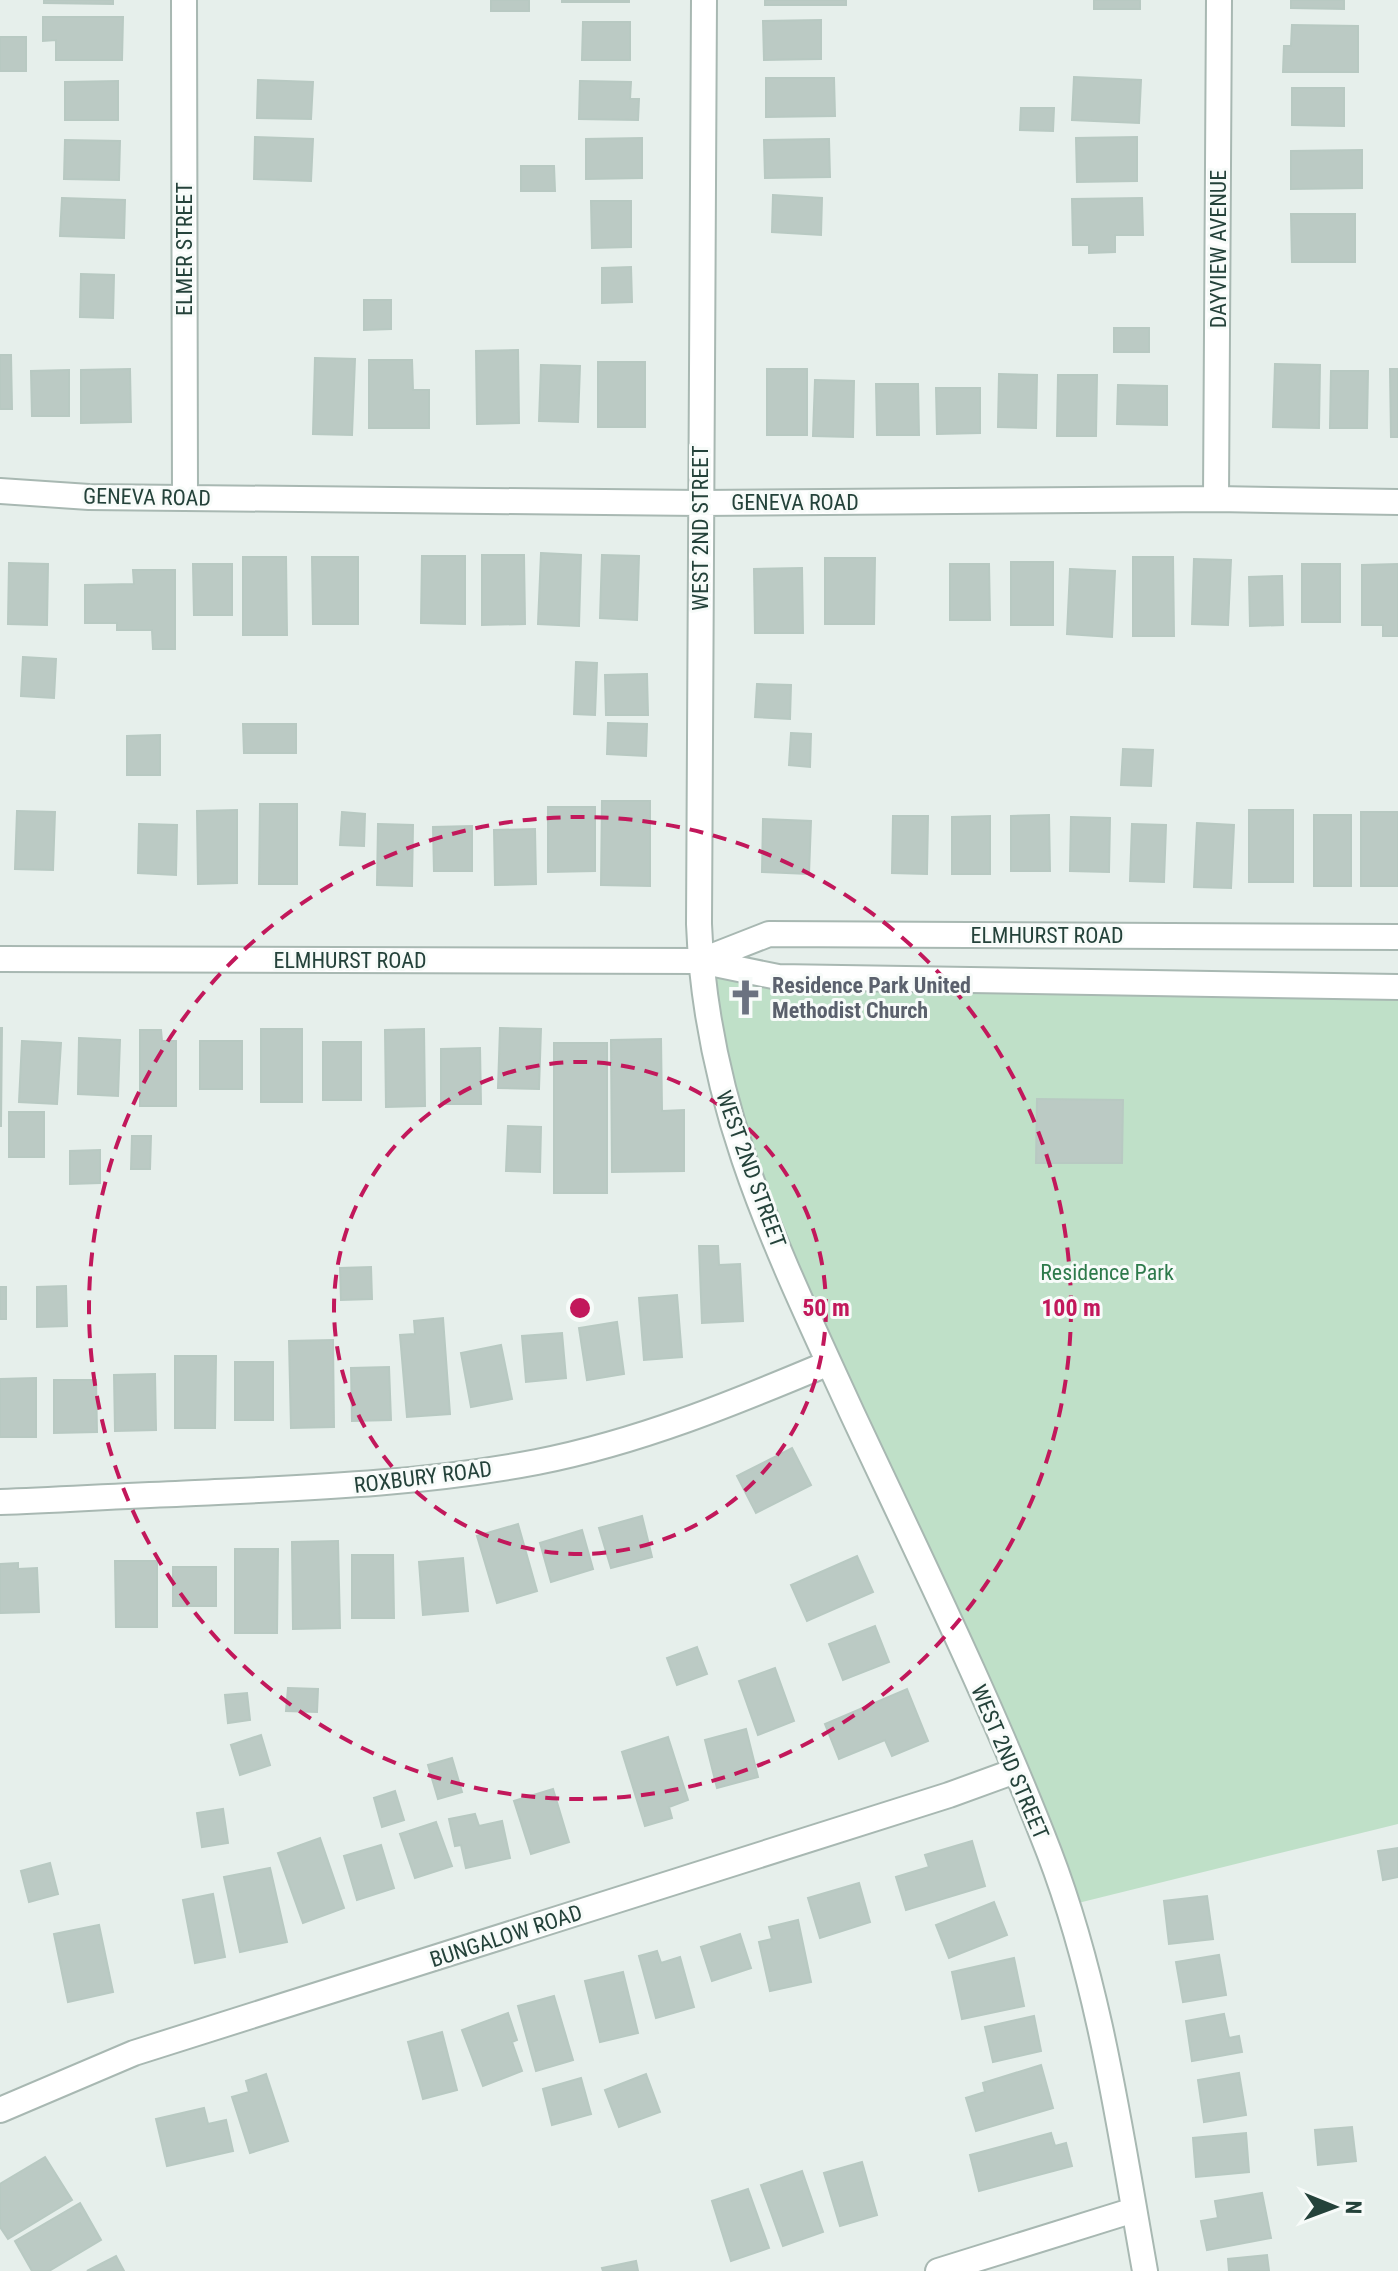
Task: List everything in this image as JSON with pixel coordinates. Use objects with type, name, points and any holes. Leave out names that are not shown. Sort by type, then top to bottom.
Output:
[{"type":"street","name":"ELMER STREET","points":[[184,0],[185,498]]},
{"type":"street","name":"WEST 2ND STREET","points":[[704,0],[700,961],[707,1024],[728,1116],[754,1191],[1050,1854],[1082,1958],[1107,2064],[1145,2271]]},
{"type":"street","name":"DAYVIEW AVENUE","points":[[1216,499],[1219,0]]},
{"type":"street","name":"GENEVA ROAD","points":[[0,491],[185,498],[700,503],[1216,499],[1398,502]]},
{"type":"street","name":"ELMHURST ROAD","points":[[700,961],[769,934],[1398,937]]},
{"type":"street","name":"ELMHURST ROAD","points":[[0,959],[700,961],[778,977],[1398,987]]},
{"type":"street","name":"ROXBURY ROAD","points":[[0,1502],[323,1489],[469,1474],[539,1461],[666,1427],[728,1406],[829,1363]]},
{"type":"street","name":"BUNGALOW ROAD","points":[[0,2110],[134,2053],[949,1795],[1015,1771]]},
{"type":"street","points":[[938,2271],[1134,2210]]},
{"type":"green space","name":"Residence Park","points":[[700,961],[778,977],[1398,987],[1398,1824],[1066,1906],[754,1191]]},
{"type":"building","points":[[44,0],[113,0],[113,4],[44,3]]},
{"type":"building","points":[[491,0],[529,0],[529,11],[491,11]]},
{"type":"building","points":[[629,0],[629,2],[562,2]]},
{"type":"building","points":[[765,0],[846,0],[846,5],[765,5]]},
{"type":"building","points":[[1094,0],[1140,0],[1140,9],[1094,9]]},
{"type":"building","points":[[1291,0],[1344,0],[1344,9],[1291,8]]},
{"type":"building","points":[[43,17],[123,17],[122,60],[56,60],[56,40],[43,41]]},
{"type":"building","points":[[821,20],[821,59],[764,60],[763,21]]},
{"type":"building","points":[[583,22],[630,22],[630,60],[582,60]]},
{"type":"building","points":[[1292,25],[1358,26],[1358,72],[1283,72],[1284,46],[1291,46]]},
{"type":"building","points":[[0,37],[26,37],[26,71],[0,71]]},
{"type":"building","points":[[1074,77],[1141,80],[1139,123],[1072,120]]},
{"type":"building","points":[[766,78],[834,78],[835,116],[766,117]]},
{"type":"building","points":[[258,80],[313,82],[311,119],[257,118]]},
{"type":"building","points":[[118,81],[118,120],[65,120],[65,82]]},
{"type":"building","points":[[580,81],[631,82],[630,99],[639,99],[638,120],[579,119]]},
{"type":"building","points":[[1292,88],[1344,88],[1344,126],[1292,125]]},
{"type":"building","points":[[1021,108],[1054,108],[1053,131],[1020,130]]},
{"type":"building","points":[[255,137],[313,139],[311,181],[254,179]]},
{"type":"building","points":[[1137,137],[1137,181],[1077,182],[1076,138]]},
{"type":"building","points":[[642,138],[642,178],[586,179],[586,139]]},
{"type":"building","points":[[829,139],[830,177],[765,178],[764,140]]},
{"type":"building","points":[[65,140],[120,141],[119,180],[64,179]]},
{"type":"building","points":[[1362,150],[1362,188],[1291,189],[1291,151]]},
{"type":"building","points":[[521,166],[554,166],[555,191],[521,191]]},
{"type":"building","points":[[773,195],[822,198],[821,235],[772,232]]},
{"type":"building","points":[[62,198],[125,200],[124,238],[60,236]]},
{"type":"building","points":[[1142,198],[1143,235],[1115,235],[1115,252],[1089,253],[1089,245],[1073,245],[1072,199]]},
{"type":"building","points":[[591,201],[631,201],[631,247],[592,248]]},
{"type":"building","points":[[1291,214],[1355,214],[1355,262],[1292,262]]},
{"type":"building","points":[[631,267],[632,302],[602,303],[602,268]]},
{"type":"building","points":[[81,274],[114,275],[113,318],[80,317]]},
{"type":"building","points":[[364,300],[391,300],[391,329],[364,330]]},
{"type":"building","points":[[1114,328],[1149,328],[1149,352],[1114,352]]},
{"type":"building","points":[[518,350],[519,423],[477,424],[476,351]]},
{"type":"building","points":[[0,355],[11,355],[12,409],[0,409]]},
{"type":"building","points":[[315,358],[355,359],[352,435],[313,434]]},
{"type":"building","points":[[369,360],[412,360],[413,390],[429,390],[429,428],[369,428]]},
{"type":"building","points":[[598,362],[645,362],[645,427],[598,427]]},
{"type":"building","points":[[1275,364],[1320,365],[1319,428],[1273,427]]},
{"type":"building","points":[[541,365],[580,366],[578,422],[539,421]]},
{"type":"building","points":[[130,369],[131,422],[81,423],[81,370]]},
{"type":"building","points":[[767,369],[807,369],[807,435],[767,435]]},
{"type":"building","points":[[1390,369],[1398,369],[1398,437],[1391,437]]},
{"type":"building","points":[[69,370],[69,416],[32,416],[31,371]]},
{"type":"building","points":[[1331,371],[1368,371],[1367,428],[1330,428]]},
{"type":"building","points":[[999,374],[1037,375],[1036,428],[998,427]]},
{"type":"building","points":[[1058,375],[1097,375],[1096,436],[1057,436]]},
{"type":"building","points":[[815,380],[854,381],[853,437],[813,436]]},
{"type":"building","points":[[876,384],[918,384],[919,435],[877,435]]},
{"type":"building","points":[[1118,385],[1167,386],[1167,425],[1117,424]]},
{"type":"building","points":[[936,388],[980,388],[980,433],[937,434]]},
{"type":"building","points":[[541,553],[581,555],[579,626],[538,624]]},
{"type":"building","points":[[482,555],[524,555],[525,624],[482,625]]},
{"type":"building","points":[[602,555],[639,556],[637,620],[600,618]]},
{"type":"building","points":[[422,556],[465,556],[465,624],[421,623]]},
{"type":"building","points":[[243,557],[286,557],[287,635],[243,635]]},
{"type":"building","points":[[312,557],[358,557],[358,624],[313,624]]},
{"type":"building","points":[[1133,557],[1173,557],[1174,636],[1133,636]]},
{"type":"building","points":[[825,558],[875,558],[874,624],[825,624]]},
{"type":"building","points":[[1194,559],[1231,560],[1228,625],[1192,624]]},
{"type":"building","points":[[1011,562],[1053,562],[1053,625],[1011,625]]},
{"type":"building","points":[[9,563],[48,564],[47,625],[8,624]]},
{"type":"building","points":[[193,564],[232,564],[232,615],[194,615]]},
{"type":"building","points":[[950,564],[989,564],[990,620],[950,620]]},
{"type":"building","points":[[1302,564],[1340,564],[1340,622],[1302,622]]},
{"type":"building","points":[[1398,564],[1398,636],[1383,636],[1383,625],[1362,625],[1362,565]]},
{"type":"building","points":[[802,568],[803,633],[755,633],[754,569]]},
{"type":"building","points":[[1070,569],[1115,571],[1112,637],[1067,634]]},
{"type":"building","points":[[133,570],[175,570],[175,649],[153,649],[152,630],[117,630],[117,623],[85,623],[85,585],[134,584]]},
{"type":"building","points":[[1282,576],[1283,625],[1250,626],[1249,577]]},
{"type":"building","points":[[23,657],[56,659],[54,698],[21,696]]},
{"type":"building","points":[[576,662],[597,663],[595,715],[574,714]]},
{"type":"building","points":[[647,674],[648,715],[606,715],[605,675]]},
{"type":"building","points":[[757,684],[791,685],[790,719],[755,717]]},
{"type":"building","points":[[608,723],[647,724],[646,756],[607,754]]},
{"type":"building","points":[[243,724],[296,724],[296,753],[244,753]]},
{"type":"building","points":[[791,733],[811,734],[810,767],[789,765]]},
{"type":"building","points":[[160,735],[160,775],[127,775],[127,736]]},
{"type":"building","points":[[1123,749],[1153,750],[1151,786],[1121,785]]},
{"type":"building","points":[[602,801],[650,801],[650,886],[601,885]]},
{"type":"building","points":[[260,804],[297,804],[297,884],[259,884]]},
{"type":"building","points":[[548,807],[595,807],[595,871],[548,872]]},
{"type":"building","points":[[237,810],[237,883],[198,884],[197,811]]},
{"type":"building","points":[[1249,810],[1293,810],[1293,882],[1249,882]]},
{"type":"building","points":[[17,811],[55,812],[53,870],[15,869]]},
{"type":"building","points":[[342,812],[365,814],[364,846],[340,845]]},
{"type":"building","points":[[1361,812],[1398,812],[1398,886],[1361,886]]},
{"type":"building","points":[[1049,815],[1050,871],[1011,871],[1011,816]]},
{"type":"building","points":[[1314,815],[1351,815],[1351,886],[1314,886]]},
{"type":"building","points":[[893,816],[928,816],[927,874],[892,873]]},
{"type":"building","points":[[990,816],[990,874],[952,874],[952,817]]},
{"type":"building","points":[[1071,817],[1110,818],[1109,872],[1070,871]]},
{"type":"building","points":[[763,819],[811,821],[809,874],[762,872]]},
{"type":"building","points":[[1197,823],[1234,825],[1231,888],[1194,887]]},
{"type":"building","points":[[139,824],[177,825],[176,875],[138,873]]},
{"type":"building","points":[[378,824],[413,825],[412,886],[377,885]]},
{"type":"building","points":[[1132,824],[1166,825],[1164,882],[1130,881]]},
{"type":"building","points":[[472,826],[472,871],[434,871],[433,827]]},
{"type":"building","points":[[535,829],[536,884],[495,885],[494,830]]},
{"type":"building","points":[[2,1028],[1,1126],[0,1126]]},
{"type":"building","points":[[500,1028],[541,1029],[539,1089],[498,1088]]},
{"type":"building","points":[[261,1029],[302,1029],[302,1102],[261,1102]]},
{"type":"building","points":[[424,1029],[425,1106],[386,1107],[385,1030]]},
{"type":"building","points":[[140,1030],[161,1030],[162,1041],[176,1041],[176,1106],[140,1106]]},
{"type":"building","points":[[79,1038],[120,1040],[118,1096],[78,1094]]},
{"type":"building","points":[[661,1039],[662,1111],[684,1110],[684,1171],[612,1172],[611,1040]]},
{"type":"building","points":[[22,1041],[61,1043],[57,1104],[19,1102]]},
{"type":"building","points":[[200,1041],[242,1041],[242,1089],[200,1089]]},
{"type":"building","points":[[323,1042],[361,1042],[361,1100],[323,1100]]},
{"type":"building","points":[[554,1043],[607,1043],[607,1193],[554,1193]]},
{"type":"building","points":[[480,1048],[481,1104],[441,1104],[441,1049]]},
{"type":"building","points":[[1037,1099],[1123,1100],[1122,1163],[1036,1163]]},
{"type":"building","points":[[9,1112],[44,1112],[44,1157],[9,1157]]},
{"type":"building","points":[[508,1126],[541,1127],[540,1172],[506,1171]]},
{"type":"building","points":[[132,1136],[151,1136],[150,1169],[131,1169]]},
{"type":"building","points":[[100,1150],[100,1183],[70,1184],[70,1151]]},
{"type":"building","points":[[699,1246],[718,1246],[719,1265],[740,1264],[743,1321],[702,1323]]},
{"type":"building","points":[[371,1267],[372,1299],[341,1300],[340,1268]]},
{"type":"building","points":[[66,1286],[67,1326],[37,1327],[37,1287]]},
{"type":"building","points":[[0,1287],[6,1287],[6,1319],[0,1319]]},
{"type":"building","points":[[677,1295],[682,1357],[644,1360],[639,1298]]},
{"type":"building","points":[[443,1318],[450,1414],[407,1417],[400,1335],[415,1334],[414,1321]]},
{"type":"building","points":[[617,1322],[624,1374],[587,1380],[579,1328]]},
{"type":"building","points":[[562,1333],[566,1378],[526,1382],[522,1336]]},
{"type":"building","points":[[333,1340],[334,1427],[291,1428],[289,1341]]},
{"type":"building","points":[[501,1345],[512,1399],[471,1407],[461,1353]]},
{"type":"building","points":[[175,1356],[216,1356],[215,1428],[175,1428]]},
{"type":"building","points":[[235,1362],[273,1362],[273,1420],[235,1420]]},
{"type":"building","points":[[389,1367],[391,1420],[352,1421],[351,1368]]},
{"type":"building","points":[[155,1374],[156,1430],[115,1431],[114,1375]]},
{"type":"building","points":[[36,1378],[36,1437],[0,1437],[0,1379]]},
{"type":"building","points":[[54,1380],[96,1380],[97,1432],[54,1433]]},
{"type":"building","points":[[792,1448],[811,1485],[756,1513],[737,1476]]},
{"type":"building","points":[[642,1516],[652,1557],[611,1568],[599,1528]]},
{"type":"building","points":[[518,1524],[537,1591],[497,1603],[477,1536]]},
{"type":"building","points":[[582,1530],[593,1569],[551,1582],[540,1543]]},
{"type":"building","points":[[338,1541],[340,1628],[293,1629],[292,1542]]},
{"type":"building","points":[[235,1549],[278,1549],[277,1633],[235,1633]]},
{"type":"building","points":[[352,1555],[393,1555],[394,1618],[352,1618]]},
{"type":"building","points":[[857,1556],[873,1592],[807,1621],[791,1585]]},
{"type":"building","points":[[463,1558],[468,1611],[423,1615],[419,1562]]},
{"type":"building","points":[[115,1561],[157,1561],[157,1627],[116,1627]]},
{"type":"building","points":[[18,1563],[18,1569],[37,1568],[39,1612],[0,1613],[0,1564]]},
{"type":"building","points":[[173,1567],[216,1567],[216,1606],[173,1606]]},
{"type":"building","points":[[875,1626],[889,1662],[843,1680],[829,1644]]},
{"type":"building","points":[[697,1647],[707,1674],[677,1685],[667,1658]]},
{"type":"building","points":[[775,1668],[794,1721],[758,1735],[739,1681]]},
{"type":"building","points":[[288,1688],[318,1689],[317,1712],[286,1711]]},
{"type":"building","points":[[907,1689],[928,1741],[892,1756],[885,1740],[839,1759],[825,1724]]},
{"type":"building","points":[[247,1693],[250,1720],[228,1723],[225,1695]]},
{"type":"building","points":[[746,1729],[758,1777],[717,1788],[705,1740]]},
{"type":"building","points":[[261,1735],[270,1765],[240,1775],[231,1745]]},
{"type":"building","points":[[668,1737],[688,1800],[669,1807],[672,1818],[645,1826],[622,1752]]},
{"type":"building","points":[[452,1758],[462,1792],[438,1799],[428,1765]]},
{"type":"building","points":[[553,1789],[569,1842],[531,1854],[514,1801]]},
{"type":"building","points":[[395,1791],[404,1820],[382,1827],[374,1798]]},
{"type":"building","points":[[223,1809],[228,1843],[202,1847],[197,1813]]},
{"type":"building","points":[[475,1814],[479,1826],[502,1821],[510,1858],[466,1868],[461,1845],[455,1846],[449,1819]]},
{"type":"building","points":[[436,1822],[452,1866],[415,1878],[400,1834]]},
{"type":"building","points":[[320,1838],[344,1908],[303,1923],[278,1853]]},
{"type":"building","points":[[972,1841],[985,1886],[906,1910],[896,1877],[929,1867],[925,1855]]},
{"type":"building","points":[[381,1845],[394,1888],[357,1900],[344,1856]]},
{"type":"building","points":[[1398,1848],[1398,1877],[1383,1880],[1378,1851]]},
{"type":"building","points":[[50,1863],[58,1894],[29,1902],[21,1871]]},
{"type":"building","points":[[270,1868],[287,1942],[240,1952],[224,1877]]},
{"type":"building","points":[[859,1883],[870,1922],[820,1938],[808,1898]]},
{"type":"building","points":[[213,1894],[225,1957],[195,1963],[183,1900]]},
{"type":"building","points":[[1207,1896],[1213,1939],[1169,1944],[1164,1901]]},
{"type":"building","points":[[994,1902],[1007,1935],[949,1958],[936,1925]]},
{"type":"building","points":[[798,1920],[811,1982],[770,1991],[759,1942],[772,1939],[769,1927]]},
{"type":"building","points":[[99,1925],[113,1992],[68,2002],[54,1934]]},
{"type":"building","points":[[740,1934],[751,1968],[712,1981],[701,1947]]},
{"type":"building","points":[[657,1951],[661,1963],[680,1957],[694,2007],[656,2018],[639,1956]]},
{"type":"building","points":[[1219,1955],[1226,1995],[1183,2002],[1176,1962]]},
{"type":"building","points":[[1014,1958],[1024,2006],[962,2019],[952,1972]]},
{"type":"building","points":[[623,1972],[638,2033],[600,2042],[585,1981]]},
{"type":"building","points":[[554,1996],[573,2060],[536,2071],[518,2006]]},
{"type":"building","points":[[508,2013],[517,2040],[512,2042],[522,2071],[483,2086],[462,2030]]},
{"type":"building","points":[[1224,2014],[1229,2038],[1239,2036],[1242,2052],[1192,2061],[1186,2021]]},
{"type":"building","points":[[1034,2016],[1041,2051],[993,2062],[985,2027]]},
{"type":"building","points":[[442,2032],[457,2090],[423,2099],[408,2042]]},
{"type":"building","points":[[1041,2065],[1053,2108],[976,2131],[966,2098],[985,2092],[983,2083]]},
{"type":"building","points":[[1239,2073],[1246,2115],[1204,2122],[1198,2080]]},
{"type":"building","points":[[266,2074],[288,2141],[250,2153],[232,2097],[249,2092],[246,2081]]},
{"type":"building","points":[[646,2074],[660,2112],[619,2127],[605,2090]]},
{"type":"building","points":[[581,2078],[591,2114],[552,2125],[543,2089]]},
{"type":"building","points":[[204,2108],[208,2124],[226,2120],[233,2151],[167,2166],[156,2119]]},
{"type":"building","points":[[1352,2127],[1356,2161],[1318,2165],[1315,2130]]},
{"type":"building","points":[[1051,2133],[1055,2146],[1066,2143],[1072,2166],[979,2191],[970,2155]]},
{"type":"building","points":[[1246,2133],[1249,2172],[1196,2177],[1193,2138]]},
{"type":"building","points":[[45,2157],[72,2200],[8,2239],[0,2227],[0,2184]]},
{"type":"building","points":[[862,2162],[877,2215],[840,2226],[824,2173]]},
{"type":"building","points":[[802,2171],[823,2232],[783,2246],[761,2185]]},
{"type":"building","points":[[748,2189],[769,2248],[731,2261],[712,2201]]},
{"type":"building","points":[[1262,2193],[1271,2238],[1207,2250],[1201,2221],[1218,2218],[1215,2201]]},
{"type":"building","points":[[80,2203],[101,2240],[49,2271],[32,2271],[15,2241]]},
{"type":"building","points":[[1267,2255],[1269,2271],[1229,2271],[1228,2259]]},
{"type":"building","points":[[116,2256],[124,2271],[87,2271]]},
{"type":"building","points":[[636,2261],[638,2271],[603,2271],[602,2268]]},
{"type":"place","name":"Residence Park United Methodist Church","points":[[746,998]]}]
